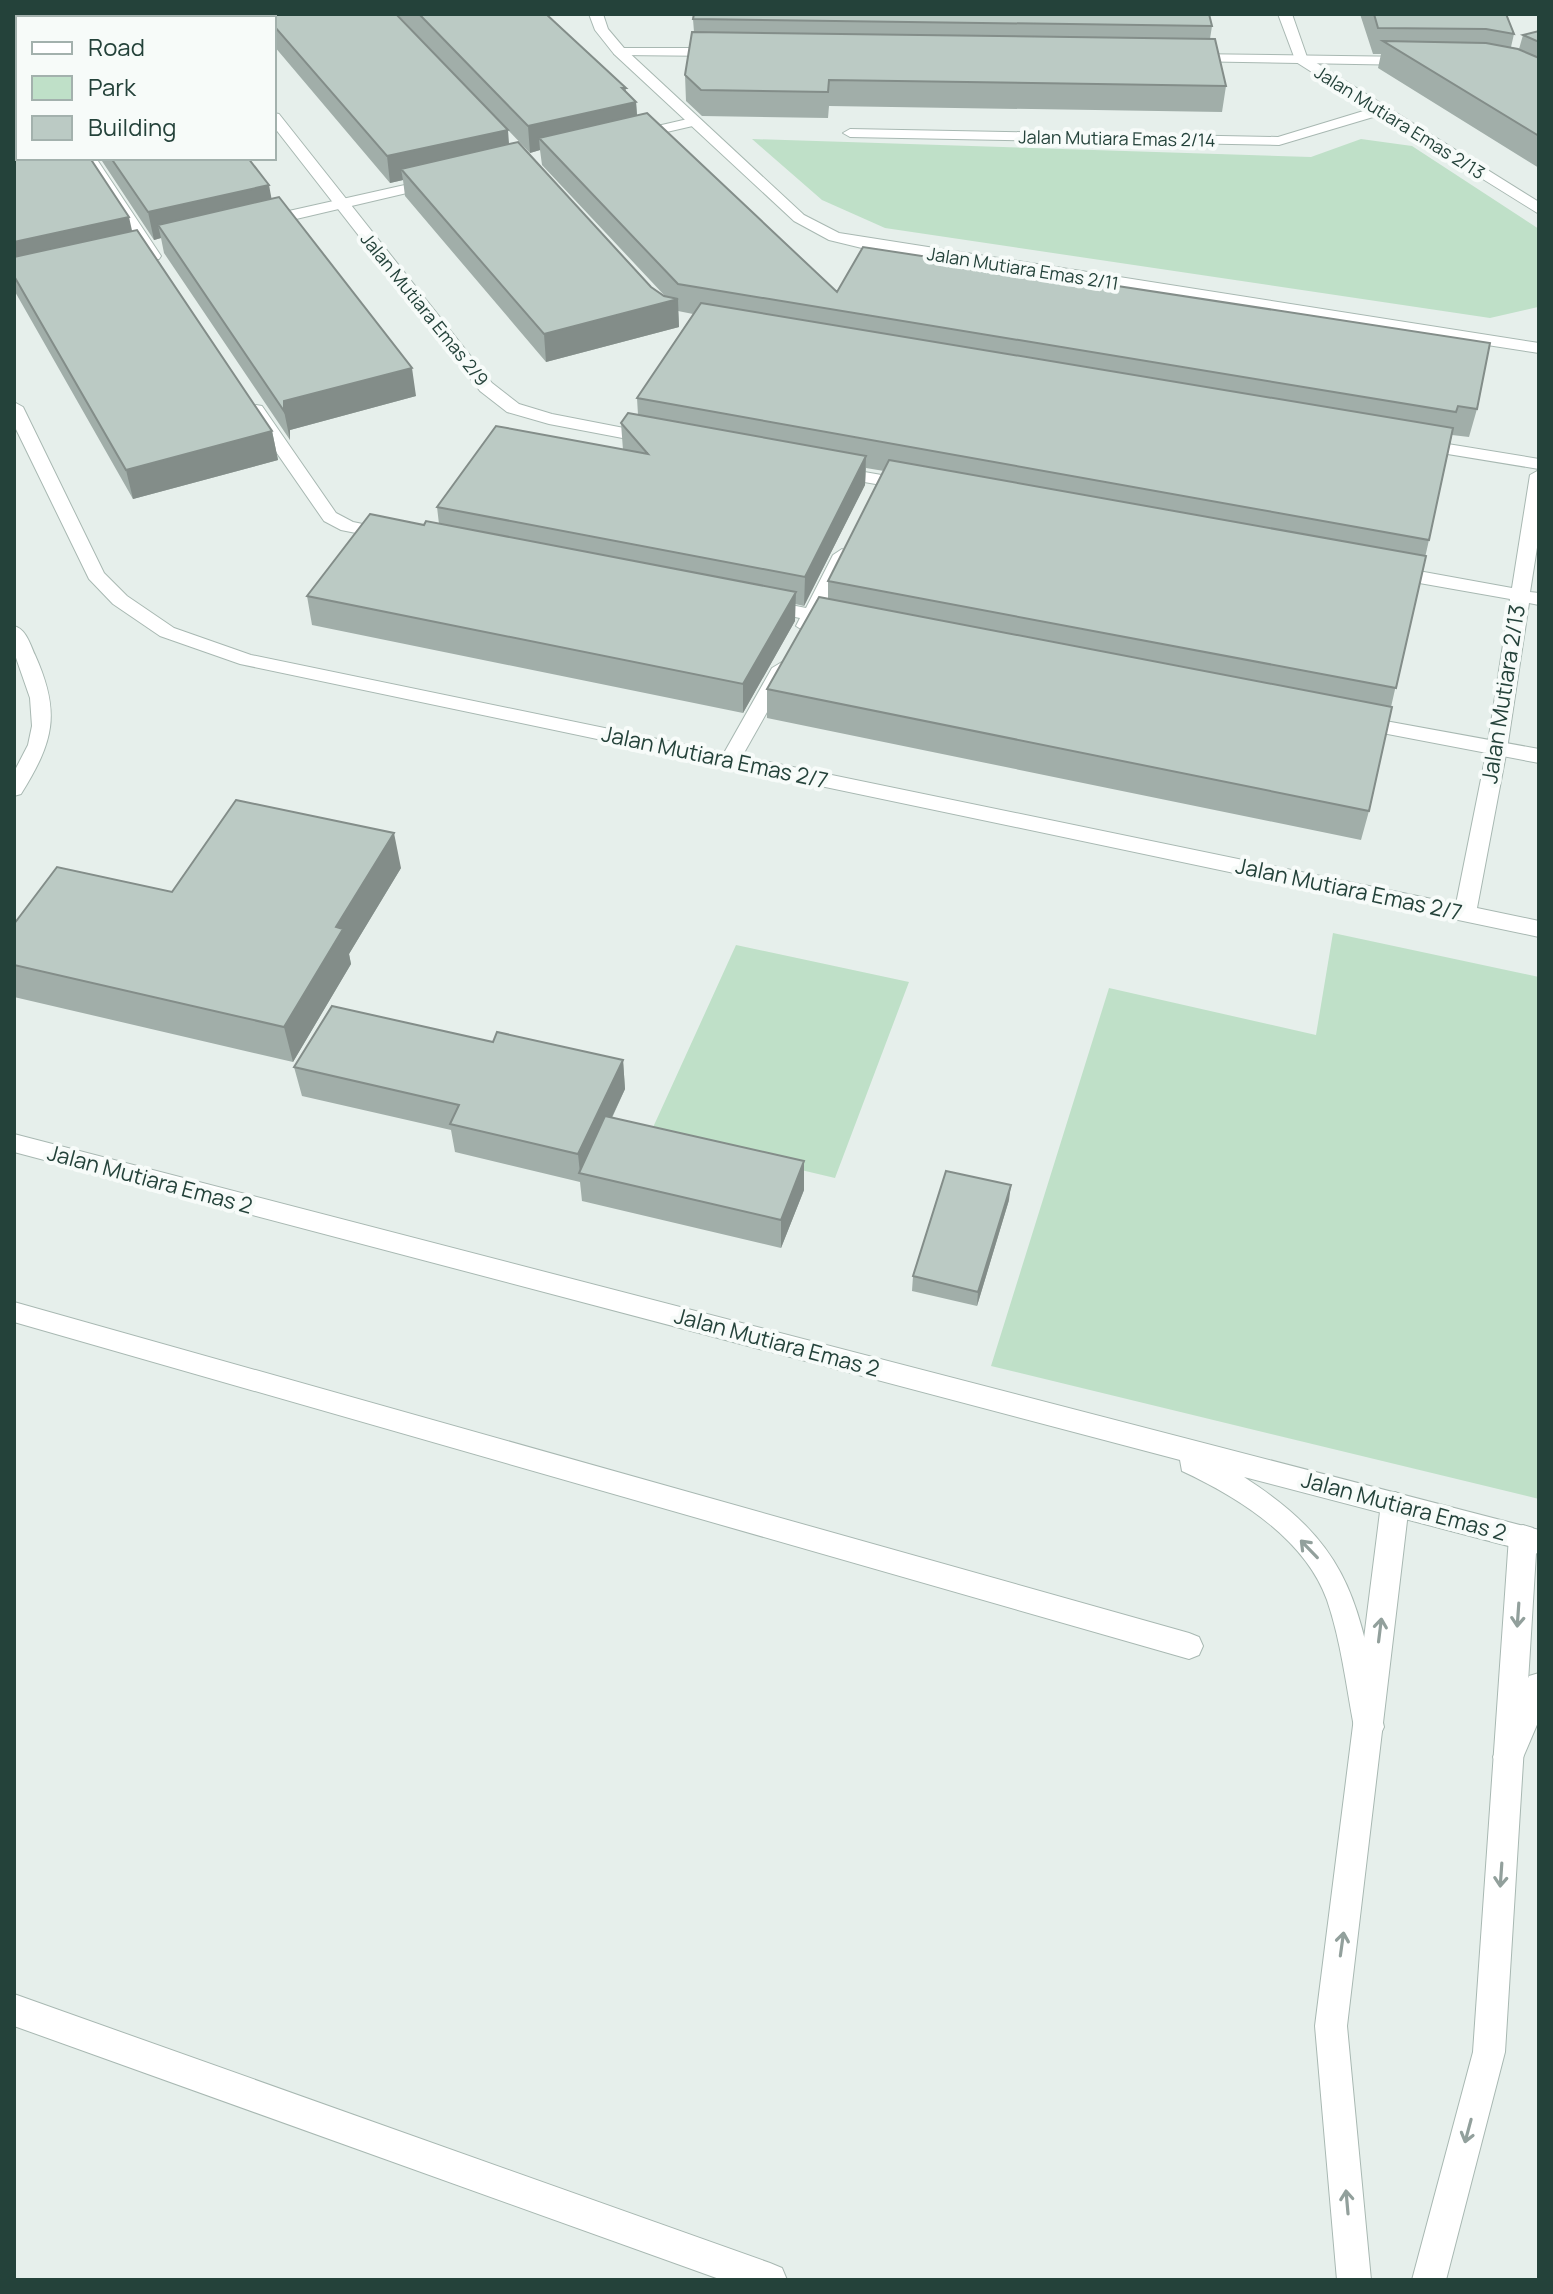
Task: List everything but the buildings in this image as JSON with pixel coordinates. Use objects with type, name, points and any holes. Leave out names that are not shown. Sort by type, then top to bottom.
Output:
[{"type":"street","name":"Jalan Mutiara Emas 2/11","points":[[596,14],[602,30],[619,51],[692,122],[799,218],[821,231],[850,241],[1539,348]]},
{"type":"street","name":"Jalan Mutiara Emas 2/13","points":[[1285,14],[1301,59],[1539,209]]},
{"type":"street","points":[[619,51],[730,53]]},
{"type":"street","points":[[1174,58],[1420,61]]},
{"type":"street","name":"Jalan Mutiara Emas 2/14","points":[[850,133],[1279,141],[1380,110]]},
{"type":"street","name":"Jalan Mutiara Emas 2/9","points":[[276,120],[486,387],[513,408],[549,419],[669,441]]},
{"type":"street","points":[[617,140],[692,122]]},
{"type":"street","points":[[90,160],[166,275]]},
{"type":"street","points":[[252,225],[449,179]]},
{"type":"street","points":[[245,393],[330,517],[347,526],[404,538]]},
{"type":"street","name":"Jalan Mutiara Emas 2/7","points":[[14,407],[96,575],[120,600],[167,632],[247,660],[1539,929]]},
{"type":"street","points":[[1398,441],[1539,464]]},
{"type":"street","points":[[819,469],[876,487],[926,488]]},
{"type":"street","name":"Jalan Mutiara 2/13","points":[[1465,913],[1529,597],[1539,475]]},
{"type":"street","points":[[730,760],[812,615],[853,534]]},
{"type":"street","points":[[1378,570],[1529,597]]},
{"type":"street","points":[[749,603],[859,624]]},
{"type":"street","points":[[14,632],[26,656],[42,704],[40,738],[14,789]]},
{"type":"street","points":[[1341,718],[1539,756]]},
{"type":"street","name":"Jalan Mutiara Emas 2","points":[[14,1143],[1531,1539]]},
{"type":"street","points":[[14,1312],[1189,1646]]},
{"type":"street","points":[[1082,1421],[1220,1474],[1272,1511],[1318,1558],[1340,1598],[1369,1727]]},
{"type":"street","points":[[1354,2280],[1331,2026],[1395,1504]]},
{"type":"street","points":[[1429,2280],[1489,2052],[1508,1757],[1531,1539]]},
{"type":"street","points":[[1508,1757],[1539,1686]]},
{"type":"street","points":[[14,2010],[770,2280]]},
{"type":"green space","points":[[752,139],[1311,157],[1361,139],[1412,146],[1539,229],[1538,307],[1490,318],[885,228],[822,200]]},
{"type":"green space","points":[[1333,933],[1539,977],[1539,1499],[991,1366],[1109,988],[1316,1035]]},
{"type":"green space","points":[[736,945],[909,982],[835,1178],[650,1134]]}]
